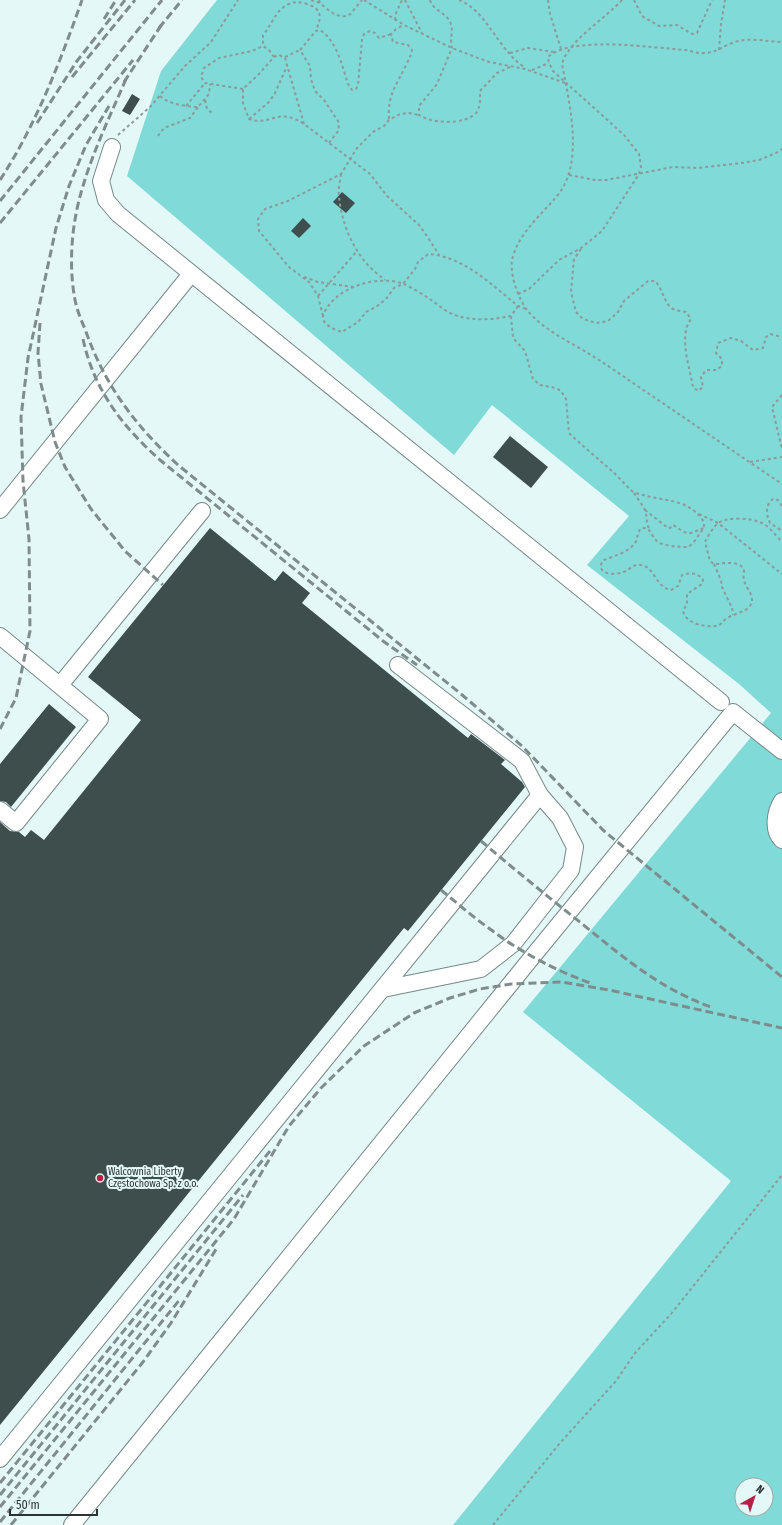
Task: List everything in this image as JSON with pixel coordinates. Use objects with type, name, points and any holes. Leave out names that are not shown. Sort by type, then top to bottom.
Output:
[{"type":"street","points":[[112,147],[102,181],[106,200],[118,214],[721,702]]},
{"type":"street","points":[[0,510],[191,274]]},
{"type":"street","points":[[60,685],[202,512]]},
{"type":"street","points":[[0,636],[100,719],[16,823],[0,810]]},
{"type":"street","points":[[383,989],[481,969],[513,944],[571,870],[575,847],[560,818],[540,795],[522,761],[398,665]]},
{"type":"street","points":[[72,1525],[533,956],[733,712],[782,751]]},
{"type":"street","points":[[0,1459],[540,795]]},
{"type":"street","points":[[782,801],[775,818],[778,836],[782,840]]},
{"type":"path","points":[[112,147],[119,134],[150,107],[185,66],[211,42],[238,0]]},
{"type":"path","points":[[311,0],[319,2],[333,13],[341,16],[349,14],[363,0],[404,25],[452,48],[489,62],[525,69],[566,83]]},
{"type":"path","points":[[395,20],[396,13],[404,0],[423,34]]},
{"type":"path","points":[[419,115],[419,106],[437,84],[452,48],[450,42],[453,32],[449,20],[431,5],[430,0]]},
{"type":"path","points":[[460,0],[475,11],[491,28],[509,54],[525,69]]},
{"type":"path","points":[[548,0],[550,14],[561,49]]},
{"type":"path","points":[[622,0],[564,56],[562,64],[573,132],[573,156],[569,175],[558,195],[524,232],[512,257],[512,273],[518,294],[527,310],[542,324],[598,359],[782,484]]},
{"type":"path","points":[[634,0],[642,16],[659,26],[677,25],[692,34],[697,33],[712,0]]},
{"type":"path","points":[[719,50],[725,0]]},
{"type":"path","points":[[263,46],[263,35],[268,29],[275,15],[288,4],[299,1],[315,6],[319,13],[319,23],[316,31],[300,50],[285,58]]},
{"type":"path","points":[[316,31],[320,30],[331,40],[348,84],[352,90],[356,89],[358,85],[362,40],[364,34],[370,31],[375,33],[379,38],[391,34],[396,28],[404,25]]},
{"type":"path","points":[[389,120],[388,109],[391,94],[411,57],[412,50],[408,45],[393,42],[391,34]]},
{"type":"path","points":[[518,294],[529,289],[559,260],[581,248],[602,231],[639,174],[641,167],[639,154],[624,135],[553,71],[548,57],[561,49],[590,44],[611,44],[688,51],[701,54],[719,50],[732,43],[742,40],[781,43]]},
{"type":"path","points":[[263,46],[269,50],[274,57]]},
{"type":"path","points":[[243,89],[205,83],[201,77],[204,68],[219,58],[252,51],[263,46]]},
{"type":"path","points":[[509,54],[528,48],[554,52]]},
{"type":"path","points":[[300,50],[310,66],[311,79],[315,91],[324,100],[338,121],[339,130],[329,143]]},
{"type":"path","points":[[249,119],[243,103],[243,89],[274,57],[279,55],[285,58],[304,124]]},
{"type":"path","points":[[531,71],[549,63]]},
{"type":"path","points":[[249,119],[269,102],[275,93],[287,66]]},
{"type":"path","points":[[386,280],[368,265],[357,251],[347,229],[338,195],[341,174],[349,160],[357,148],[373,132],[400,114],[409,113],[419,115],[423,118],[439,122],[468,120],[476,112],[481,103],[480,91],[497,73],[510,67]]},
{"type":"path","points":[[186,106],[205,83]]},
{"type":"path","points":[[158,136],[164,128],[190,118],[209,94],[210,84]]},
{"type":"path","points":[[160,96],[165,101],[198,107]]},
{"type":"path","points":[[205,100],[207,109],[212,113]]},
{"type":"path","points":[[249,119],[258,122],[284,115],[295,118],[304,124],[349,160],[370,174],[387,196],[419,225],[439,255]]},
{"type":"path","points":[[569,175],[595,180],[606,180],[672,167],[697,168],[742,163],[759,160],[782,149]]},
{"type":"path","points":[[341,174],[288,201],[265,209],[258,219],[259,231],[289,267],[309,282],[318,296],[325,323],[333,329],[342,332],[358,322],[366,312],[376,307],[386,299],[394,288],[403,284],[415,269],[418,262],[428,254],[439,255],[468,268],[518,306],[527,310]]},
{"type":"path","points":[[581,248],[574,259],[571,292],[576,312],[583,319],[596,323],[608,321],[618,312],[624,300],[648,281],[655,281],[660,286],[665,299],[672,308],[686,312],[690,319],[686,325],[684,339],[693,387],[698,391],[703,387],[701,376],[706,370],[716,370],[722,366],[722,359],[716,352],[718,343],[731,338],[741,341],[753,350],[763,348],[766,337],[770,334],[782,336]]},
{"type":"path","points":[[318,296],[357,251]]},
{"type":"path","points":[[302,276],[318,282],[355,287]]},
{"type":"path","points":[[323,316],[328,306],[338,295],[355,287],[386,280],[403,284],[427,297],[448,312],[459,316],[483,319],[511,316]]},
{"type":"path","points":[[518,306],[511,316],[513,338],[525,351],[533,379],[540,385],[556,388],[561,391],[566,398],[569,433],[613,471],[633,492],[645,510],[668,528],[673,525],[682,531],[692,533],[704,528]]},
{"type":"path","points":[[782,395],[772,407],[782,449]]},
{"type":"path","points":[[749,462],[782,457]]},
{"type":"path","points":[[633,492],[688,506],[698,514],[718,523],[782,574]]},
{"type":"path","points":[[782,506],[778,500],[774,499],[769,502],[766,509],[770,523],[782,531]]},
{"type":"path","points":[[645,510],[647,518],[646,524],[654,538],[659,543],[668,546],[691,545],[704,528],[704,522],[698,514]]},
{"type":"path","points":[[733,615],[732,608],[722,588],[721,580],[714,564],[710,561],[705,542],[718,523],[726,520],[743,518],[762,523],[772,530],[782,542]]},
{"type":"path","points":[[650,530],[646,527],[640,528],[634,545],[625,552],[604,560],[601,566],[602,570],[608,573],[621,573],[636,564],[642,565],[647,567],[662,587],[671,590],[678,586],[682,575],[693,573],[699,575],[703,580],[702,584],[688,594],[687,604],[683,611],[687,619],[702,625],[717,626],[726,618],[750,606],[752,601],[744,583],[744,571],[741,567],[736,564],[724,562],[714,564]]},
{"type":"path","points":[[493,1525],[560,1442],[616,1381],[635,1353],[671,1314],[695,1281],[782,1175]]},
{"type":"shaded area","points":[[217,0],[782,0],[782,1525],[453,1525],[731,1181],[523,1012],[771,713],[739,684],[587,565],[629,516],[492,405],[454,455],[127,176],[161,71]]},
{"type":"building","points":[[132,94],[140,99],[130,115],[122,111]]},
{"type":"building","points":[[342,192],[355,203],[346,213],[333,202]]},
{"type":"building","points":[[303,218],[311,226],[299,238],[291,231]]},
{"type":"building","points":[[510,436],[548,467],[531,488],[493,457]]},
{"type":"building","name":"Walcownia Liberty Częstochowa Sp. z o.o.","points":[[210,528],[275,581],[283,571],[310,593],[302,603],[468,738],[471,734],[505,760],[501,764],[522,782],[525,787],[408,931],[404,928],[0,1425],[0,822],[10,831],[19,832],[25,837],[31,830],[44,840],[141,720],[88,677]]},
{"type":"building","points":[[49,704],[76,727],[11,807],[6,802],[0,801],[0,764]]},
{"type":"railway","points":[[0,180],[36,115],[56,70],[82,0]]},
{"type":"railway","points":[[104,19],[116,0]]},
{"type":"railway","points":[[37,123],[77,61],[125,0]]},
{"type":"railway","points":[[72,77],[135,0]]},
{"type":"railway","points":[[0,201],[162,0]]},
{"type":"railway","points":[[159,28],[182,0]]},
{"type":"railway","points":[[124,82],[162,24]]},
{"type":"railway","points":[[0,223],[133,60]]},
{"type":"railway","points":[[126,79],[97,145],[87,172],[79,199],[72,242],[73,286],[79,315],[102,369],[122,403],[162,450],[178,465],[461,694],[522,746],[604,831],[782,977]]},
{"type":"railway","points":[[0,729],[16,698],[30,631],[29,539],[23,481],[21,417],[28,358],[56,228],[69,186],[86,145],[109,106]]},
{"type":"railway","points":[[40,323],[38,353],[41,384],[55,442],[65,467],[91,509],[125,551],[163,585]]},
{"type":"railway","points":[[83,339],[94,375],[102,391],[111,406],[133,434],[146,447],[383,641],[417,665]]},
{"type":"railway","points":[[481,841],[643,972],[677,992],[714,1008]]},
{"type":"railway","points":[[441,890],[477,920],[513,945],[551,966],[590,983]]},
{"type":"railway","points":[[0,1507],[234,1219],[289,1126],[321,1088],[364,1046],[414,1013],[450,998],[480,989],[511,984],[562,982],[609,990],[782,1028]]},
{"type":"railway","points":[[0,1483],[270,1151]]},
{"type":"railway","points":[[0,1495],[243,1195]]},
{"type":"railway","points":[[11,1525],[143,1362],[171,1323],[218,1246]]},
{"type":"railway","points":[[0,1522],[181,1298]]},
{"type":"place","name":"Walcownia Liberty Częstochowa Sp. z o.o.","points":[[100,1178]]}]
